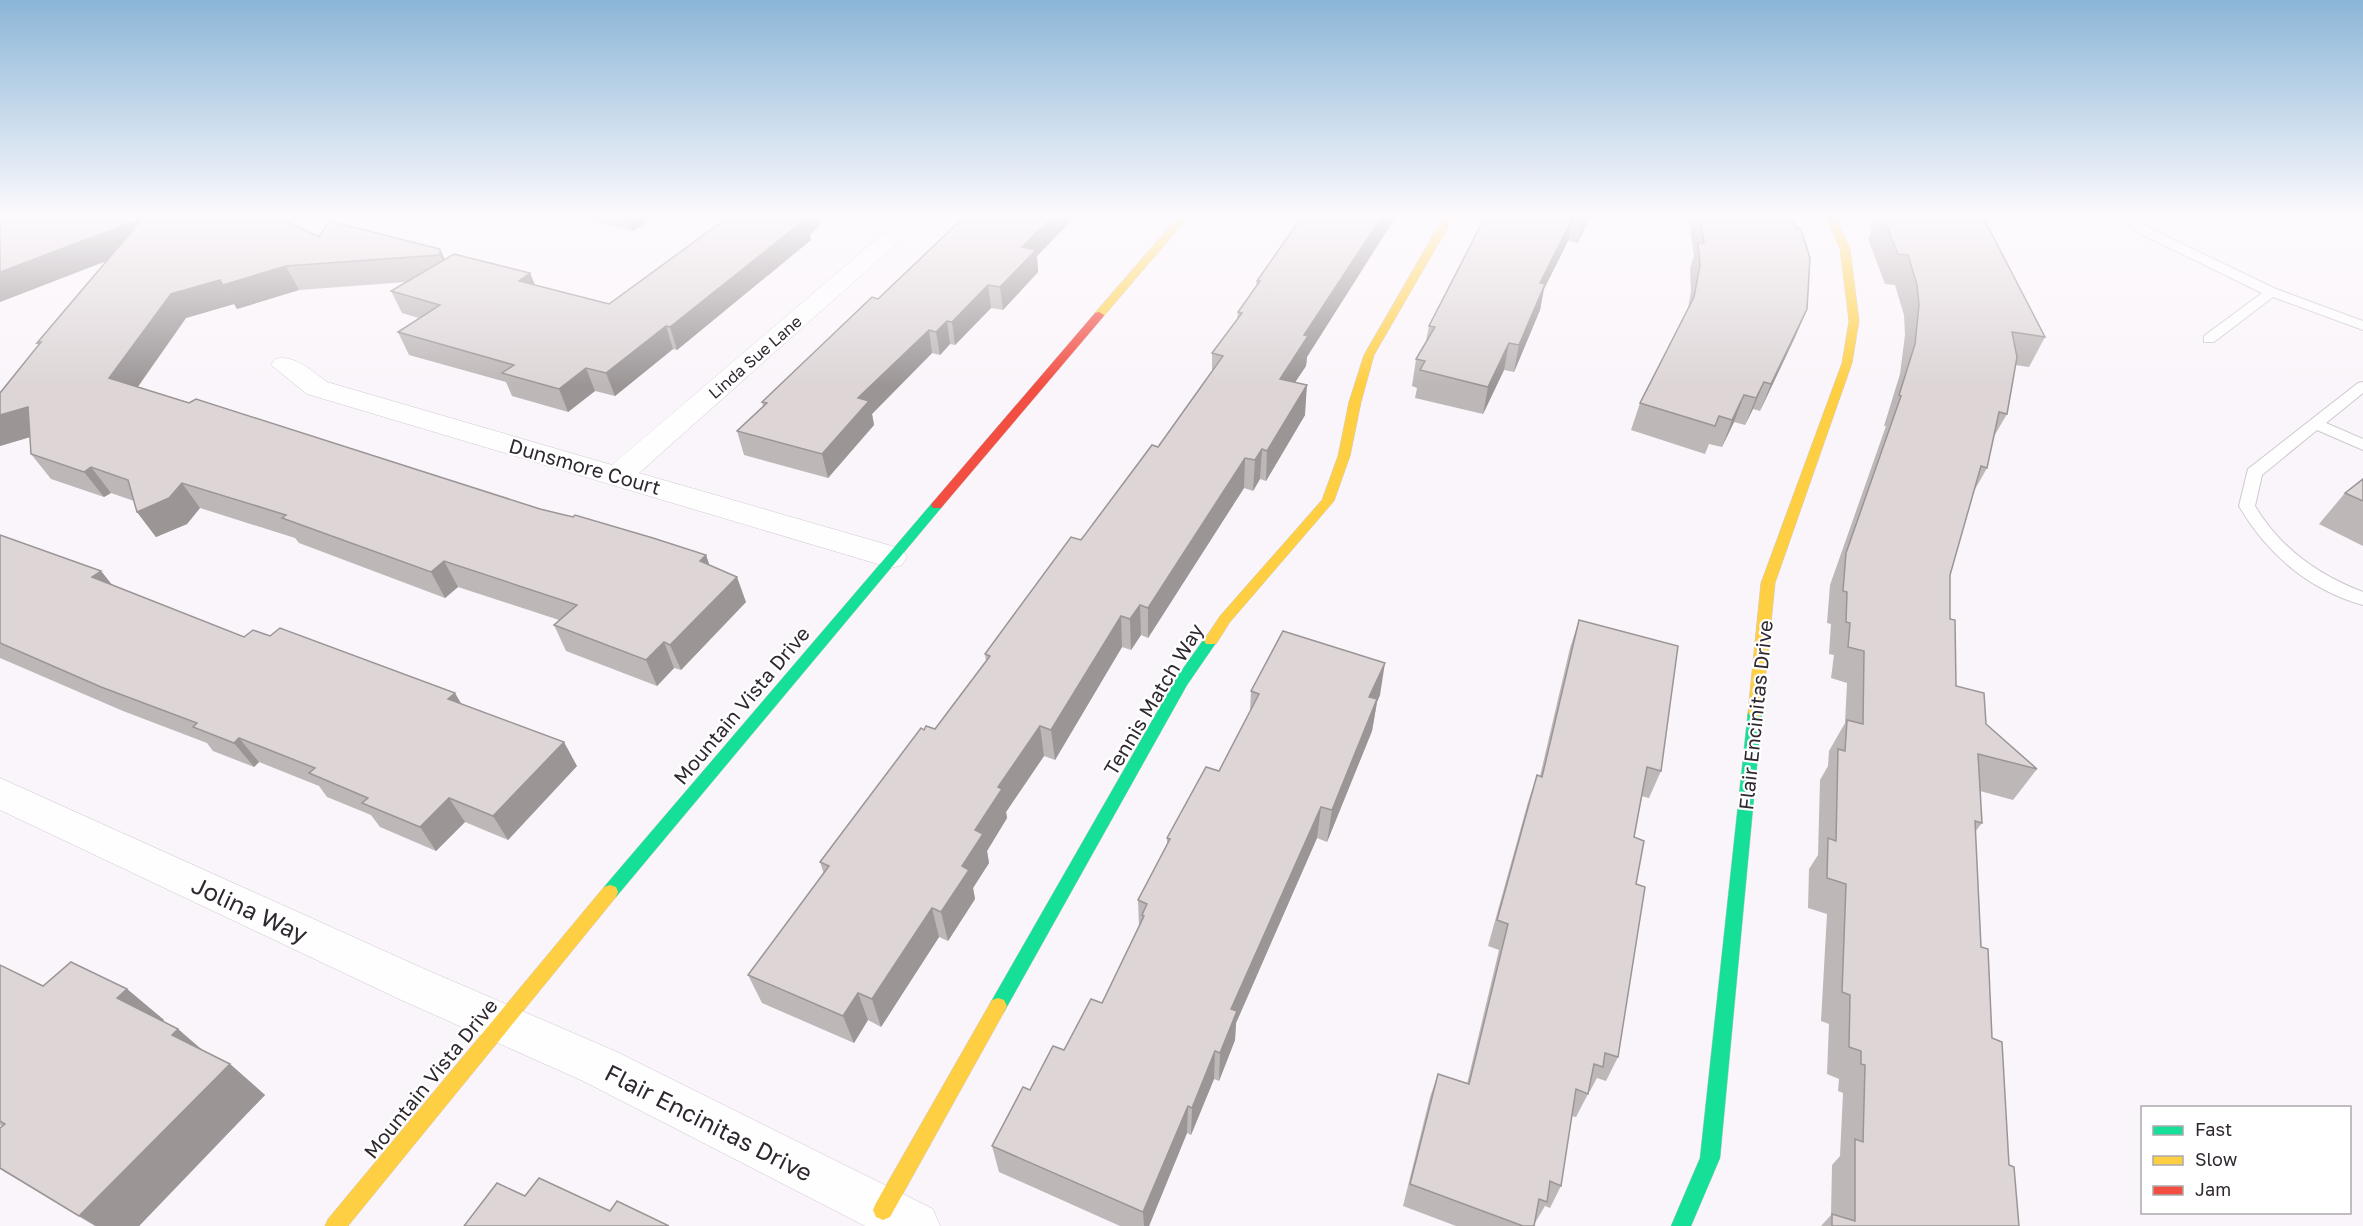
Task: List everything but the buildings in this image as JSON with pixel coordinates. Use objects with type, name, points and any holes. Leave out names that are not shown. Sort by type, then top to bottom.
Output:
[{"type":"street","name":"Linda Sue Lane","points":[[618,476],[851,272]]},
{"type":"street","name":"Mountain Vista Drive","points":[[335,1226],[500,1022],[891,557],[1135,272]]},
{"type":"street","name":"Tennis Match Way","points":[[900,1218],[1182,681],[1225,619],[1328,501],[1344,456],[1355,402],[1369,355],[1417,272]]},
{"type":"street","name":"Flair Encinitas Drive","points":[[1681,1226],[1710,1158],[1768,583],[1847,363],[1854,321],[1848,272]]},
{"type":"street","name":"Dunsmore Court","points":[[284,365],[317,388],[891,557]]},
{"type":"street","name":"Jolina Way","points":[[0,793],[500,1022]]},
{"type":"street","name":"Flair Encinitas Drive","points":[[500,1022],[634,1083],[900,1218]]},
{"type":"lane","points":[[2230,272],[2271,292],[2363,326]]},
{"type":"lane","points":[[2209,339],[2271,292]]},
{"type":"lane","points":[[2363,386],[2254,473],[2247,506],[2257,525],[2290,560],[2363,599]]},
{"type":"lane","points":[[2316,424],[2363,445]]},
{"type":"traffic: fast","points":[[610,892],[937,505]]},
{"type":"traffic: fast","points":[[998,1006],[1182,681],[1211,640]]},
{"type":"traffic: fast","points":[[1681,1226],[1710,1158],[1755,712]]},
{"type":"traffic: slow","points":[[1099,315],[1136,272]]},
{"type":"traffic: slow","points":[[1211,640],[1225,619],[1328,501],[1344,456],[1355,402],[1369,355],[1417,272]]},
{"type":"traffic: slow","points":[[1755,712],[1768,583],[1847,363],[1854,321],[1848,272]]},
{"type":"traffic: slow","points":[[335,1226],[610,892]]},
{"type":"traffic: slow","points":[[883,1210],[998,1006]]},
{"type":"traffic: jam","points":[[937,505],[1099,315]]}]
